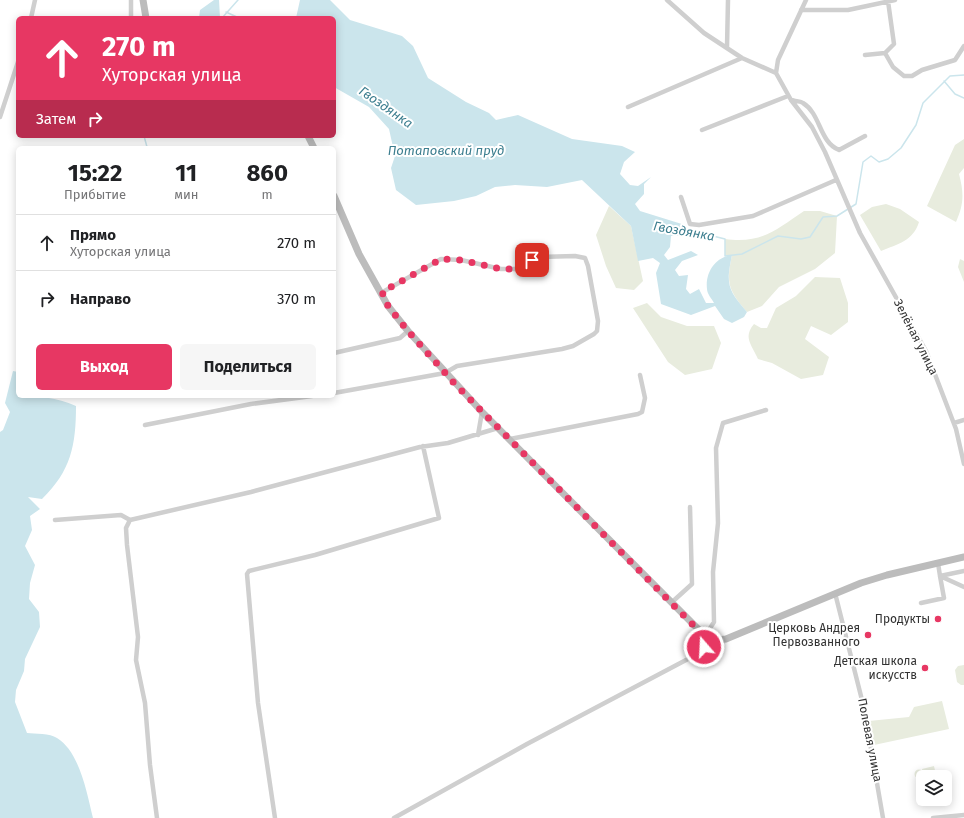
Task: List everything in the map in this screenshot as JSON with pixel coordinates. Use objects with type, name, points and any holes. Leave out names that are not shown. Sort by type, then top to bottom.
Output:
[{"type":"main road","points":[[143,0],[146,16]]},
{"type":"main road","points":[[336,201],[359,254],[382,292],[388,306],[408,331],[482,412],[703,634],[716,640],[726,639],[835,593],[887,575],[964,557]]},
{"type":"street","points":[[31,16],[35,0]]},
{"type":"street","points":[[131,0],[131,16]]},
{"type":"street","points":[[667,0],[704,33],[742,58],[776,73],[778,60],[806,0]]},
{"type":"street","points":[[727,47],[728,0]]},
{"type":"street","points":[[801,10],[848,10],[895,0]]},
{"type":"street","points":[[865,55],[885,53],[894,44],[888,1]]},
{"type":"street","points":[[885,53],[893,67],[904,76],[912,76],[922,70],[955,60],[964,46]]},
{"type":"street","points":[[628,106],[742,58]]},
{"type":"street","points":[[0,117],[16,68]]},
{"type":"street","name":"Зелёная улица","points":[[776,73],[789,98],[812,127],[825,152],[836,180],[869,251],[926,351],[954,423],[964,464]]},
{"type":"street","points":[[702,130],[789,98],[803,103],[815,116],[828,142],[834,148],[839,150],[865,136]]},
{"type":"street","points":[[681,197],[690,224],[699,225],[753,216],[836,180]]},
{"type":"street","points":[[336,393],[445,373],[457,366],[562,349],[573,346],[597,331],[598,321],[585,258],[575,256],[539,257],[515,269],[501,269],[461,260],[441,259],[382,292]]},
{"type":"street","points":[[336,353],[400,338],[408,331]]},
{"type":"street","points":[[510,439],[638,414],[642,412],[645,398],[640,375]]},
{"type":"street","points":[[145,425],[251,404],[297,398]]},
{"type":"street","points":[[702,652],[705,643],[703,634],[714,622],[713,572],[718,523],[716,448],[723,423],[766,410]]},
{"type":"street","points":[[478,436],[482,412]]},
{"type":"street","points":[[954,423],[964,420]]},
{"type":"street","points":[[55,520],[121,516],[130,520],[251,492],[423,446],[448,443],[478,436],[498,428]]},
{"type":"street","points":[[275,818],[258,703],[247,574],[249,571],[315,555],[439,518],[423,446]]},
{"type":"street","points":[[672,603],[692,584],[690,507]]},
{"type":"street","points":[[130,520],[126,528],[138,637],[136,660],[145,703],[150,765],[157,818]]},
{"type":"street","points":[[921,603],[944,598],[938,563]]},
{"type":"street","points":[[940,576],[964,571]]},
{"type":"street","points":[[940,576],[964,587]]},
{"type":"street","name":"Полевая улица","points":[[835,593],[864,708],[883,818]]},
{"type":"street","points":[[394,818],[527,744],[726,639]]},
{"type":"street","points":[[933,818],[964,815]]},
{"type":"shaded area","points":[[964,139],[964,168],[959,174],[962,187],[962,204],[956,222],[927,206],[955,145]]},
{"type":"shaded area","points":[[886,204],[900,209],[919,222],[913,234],[909,238],[899,244],[881,251],[860,215],[872,207]]},
{"type":"shaded area","points":[[609,206],[631,226],[643,281],[634,290],[616,288],[606,266],[596,235]]},
{"type":"shaded area","points":[[804,211],[820,211],[837,216],[835,253],[815,269],[779,287],[762,306],[747,312],[732,292],[730,286],[729,273],[732,255],[725,256],[725,239],[749,239],[768,234]]},
{"type":"shaded area","points":[[960,259],[964,261],[964,282],[958,267]]},
{"type":"shaded area","points":[[815,277],[840,278],[848,303],[848,322],[831,335],[811,326],[805,339],[829,357],[823,375],[801,379],[772,363],[758,359],[749,341],[749,333],[754,324],[761,328],[767,328],[776,308],[796,296]]},
{"type":"shaded area","points":[[647,303],[661,317],[687,326],[714,326],[721,343],[712,369],[685,375],[668,362],[633,308]]},
{"type":"shaded area","points":[[964,665],[964,685],[961,685],[957,682],[955,670],[958,666]]},
{"type":"shaded area","points":[[942,701],[949,729],[874,745],[869,721],[909,717],[914,707]]},
{"type":"shaded area","points":[[934,766],[935,770],[922,770]]},
{"type":"water","points":[[214,0],[219,0],[220,16],[199,16],[200,10]]},
{"type":"water","name":"Потаповский пруд","points":[[300,0],[330,0],[350,20],[402,36],[413,46],[428,78],[466,102],[489,113],[496,120],[518,115],[572,139],[622,146],[635,152],[624,162],[620,174],[630,185],[638,186],[651,177],[644,184],[644,194],[635,204],[640,211],[685,225],[688,236],[671,236],[670,247],[664,255],[668,260],[691,251],[698,255],[682,261],[675,270],[679,276],[688,275],[686,289],[690,294],[699,289],[706,303],[714,303],[707,291],[708,277],[716,262],[726,256],[732,255],[729,273],[730,286],[735,297],[747,312],[744,317],[732,323],[724,319],[715,306],[691,315],[661,304],[656,273],[660,263],[653,258],[638,261],[631,226],[582,180],[547,187],[515,185],[495,187],[476,196],[454,201],[416,205],[396,190],[391,168],[395,156],[389,129],[369,107],[336,88],[336,16],[296,16]]},
{"type":"water","points":[[13,371],[16,372],[16,398],[47,398],[76,406],[75,433],[66,468],[52,489],[42,499],[28,497],[40,509],[30,516],[32,530],[25,546],[35,565],[30,583],[29,599],[39,612],[40,627],[25,659],[24,671],[16,690],[15,702],[27,733],[47,734],[54,736],[65,744],[77,763],[85,786],[93,818],[0,818],[0,432],[3,430],[10,412],[5,403]]},
{"type":"waterway","points":[[224,16],[238,0]]},
{"type":"waterway","name":"Гвоздянка","points":[[226,12],[235,16]]},
{"type":"waterway","name":"Гвоздянка","points":[[685,229],[725,239],[725,256],[742,254],[778,236],[801,239],[810,237],[823,217],[837,216],[856,204],[863,162],[871,156],[879,162],[888,159],[901,148],[916,125],[923,103],[950,76],[964,75]]},
{"type":"waterway","points":[[944,81],[955,94],[964,98]]},
{"type":"waterway","name":"Гвоздянка","points":[[145,138],[147,146]]},
{"type":"place","name":"Продукты","points":[[938,619]]},
{"type":"place","name":"Церковь Андрея Первозванного","points":[[868,635]]},
{"type":"place","name":"Детская школа искусств","points":[[925,668]]},
{"type":"route","points":[[532,260],[515,269],[501,269],[450,258],[441,259],[382,292],[388,306],[454,383],[701,633],[705,643],[704,647]]}]
